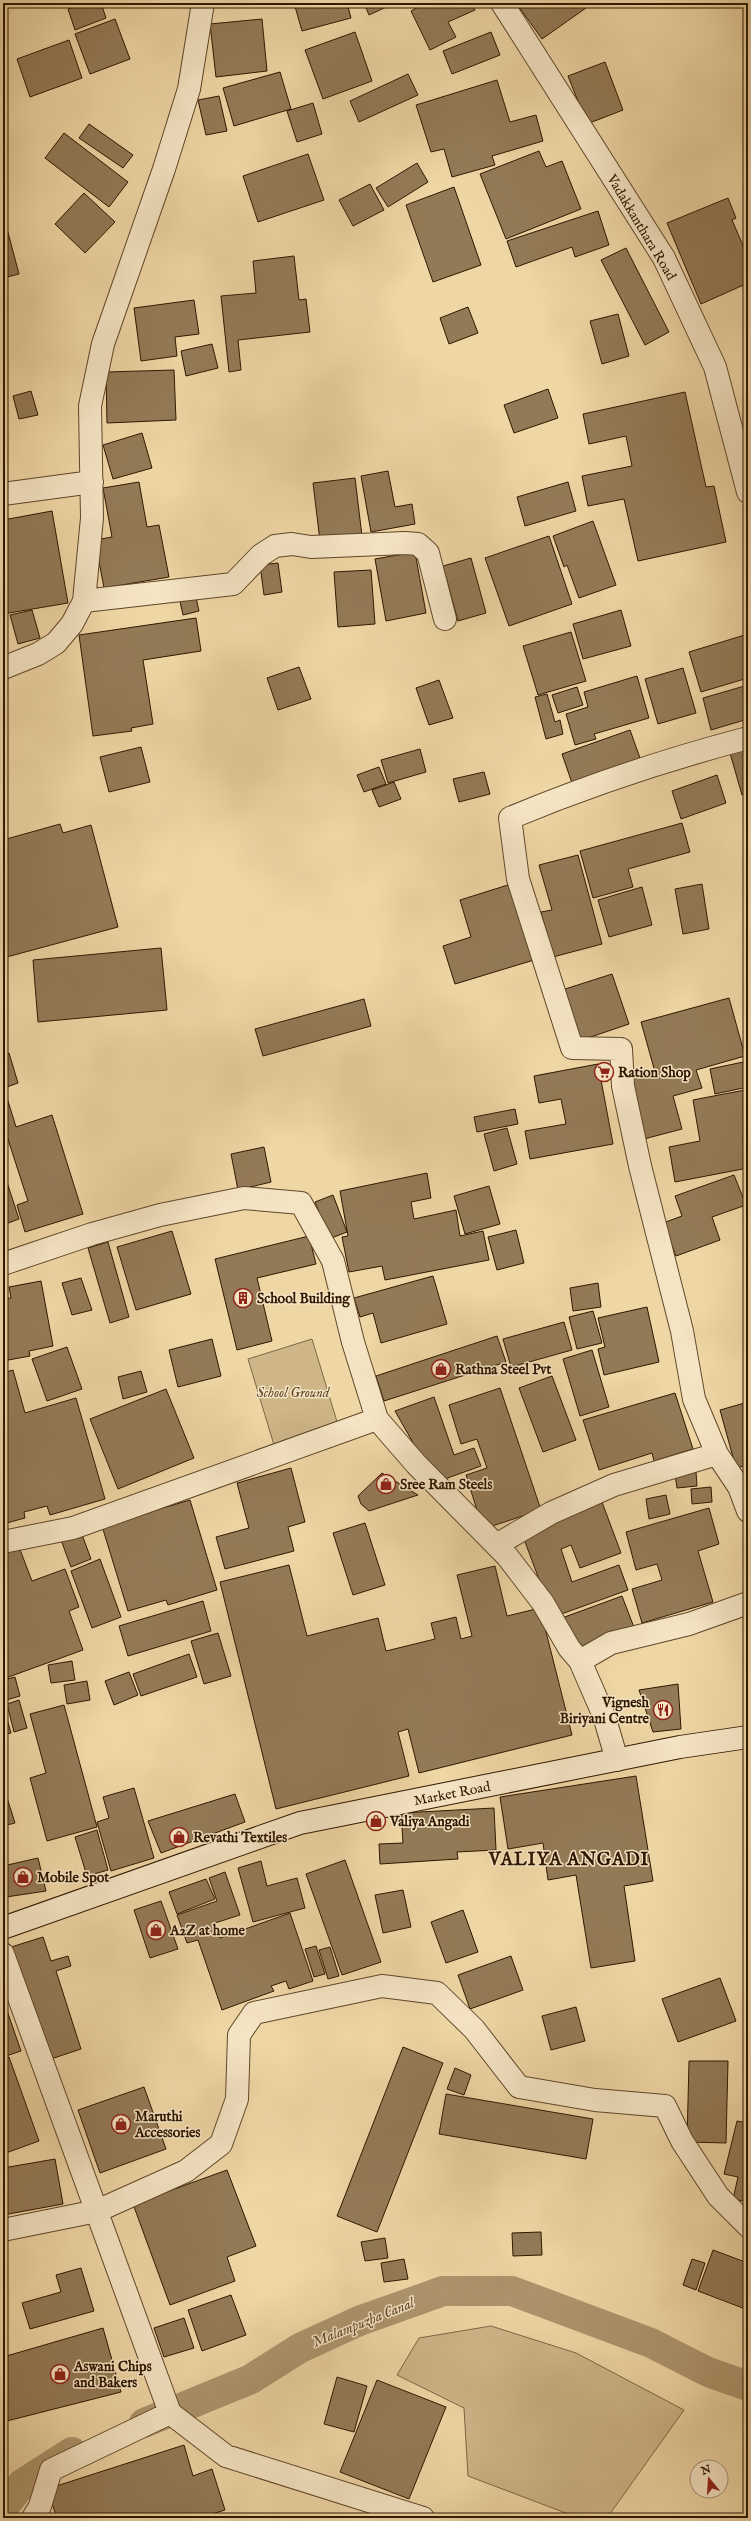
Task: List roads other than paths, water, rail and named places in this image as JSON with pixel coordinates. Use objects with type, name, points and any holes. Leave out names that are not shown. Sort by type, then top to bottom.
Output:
[{"type":"street","points":[[3,668],[38,654],[56,643],[72,624],[84,601],[92,518],[90,406],[103,344],[162,176],[189,89],[203,3]]},
{"type":"street","name":"Vadakkanthara Road","points":[[502,3],[664,258],[716,367],[748,492]]},
{"type":"street","points":[[3,494],[92,482]]},
{"type":"street","points":[[84,601],[233,584],[261,555],[275,546],[292,544],[310,547],[405,543],[418,544],[428,553],[445,620]]},
{"type":"street","points":[[748,738],[701,750],[558,798],[510,818],[518,880],[572,1048],[621,1049],[626,1101],[642,1173],[682,1331],[694,1399],[717,1454],[744,1485],[748,1511]]},
{"type":"street","points":[[3,1264],[92,1234],[160,1215],[244,1198],[301,1203],[333,1261],[353,1342],[377,1419],[416,1464],[507,1556],[543,1602],[568,1648],[580,1661],[604,1716],[617,1760]]},
{"type":"street","points":[[3,1542],[73,1528],[377,1419]]},
{"type":"street","points":[[496,1545],[551,1513],[614,1485],[717,1454]]},
{"type":"street","points":[[580,1661],[611,1643],[688,1624],[748,1603]]},
{"type":"street","name":"Market Road","points":[[3,1928],[300,1823],[617,1760],[748,1737]]},
{"type":"street","points":[[3,1954],[170,2413],[226,2456],[423,2518]]},
{"type":"street","points":[[3,2230],[97,2211],[186,2170],[221,2144],[237,2099],[239,2035],[254,2013],[382,1986],[437,1993],[474,2029],[519,2087],[594,2100],[665,2106],[682,2141],[718,2196],[748,2226]]},
{"type":"street","points":[[33,2518],[40,2506],[51,2470],[170,2413]]},
{"type":"waterway","name":"Malampuzha Canal","points":[[144,2423],[251,2379],[300,2348],[359,2321],[443,2291],[512,2291],[651,2343],[708,2372],[748,2386]]},
{"type":"waterway","name":"Malampuzha Canal","points":[[3,2508],[22,2484],[72,2452]]},
{"type":"place","name":"Ration Shop","points":[[604,1072]]},
{"type":"place","name":"School Building","points":[[243,1298]]},
{"type":"place","name":"Rathna Steel Pvt","points":[[441,1369]]},
{"type":"place","name":"Sree Ram Steels","points":[[386,1484]]},
{"type":"place","name":"Vignesh Biriyani Centre","points":[[663,1710]]},
{"type":"place","name":"Valiya Angadi","points":[[376,1821]]},
{"type":"place","name":"Revathi Textiles","points":[[179,1837]]},
{"type":"place","name":"Mobile Spot","points":[[23,1877]]},
{"type":"place","name":"A2Z at home","points":[[156,1930]]},
{"type":"place","name":"Maruthi Accessories","points":[[121,2124]]},
{"type":"place","name":"Aswani Chips and Bakers","points":[[60,2374]]},
{"type":"district","name":"VALIYA ANGADI","points":[[569,1859]]},
{"type":"park label","name":"School Ground","points":[[293,1392]]}]
